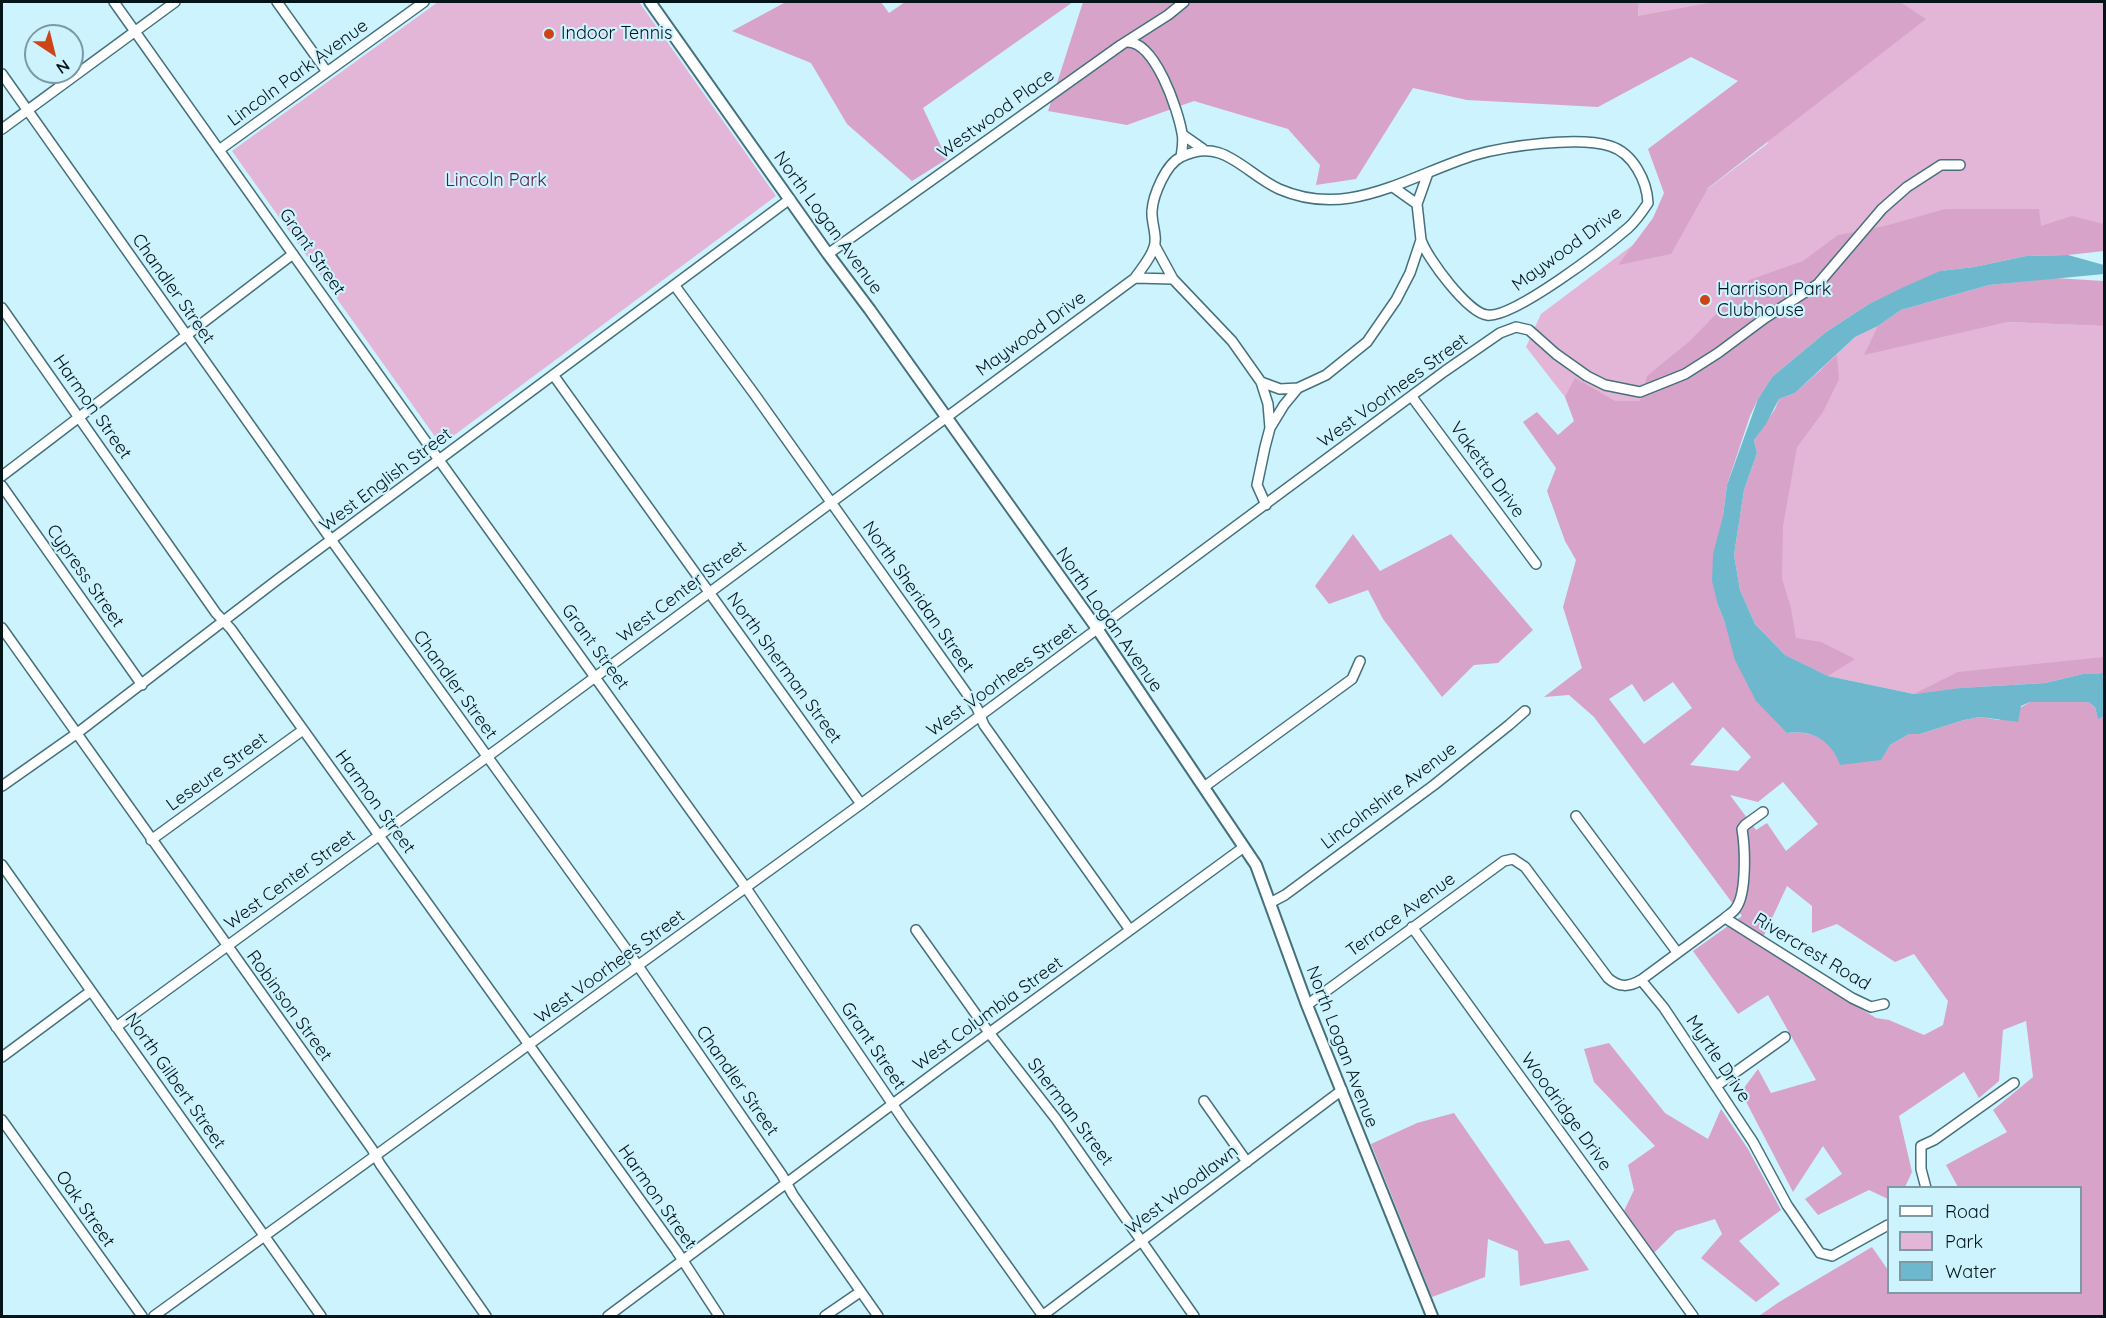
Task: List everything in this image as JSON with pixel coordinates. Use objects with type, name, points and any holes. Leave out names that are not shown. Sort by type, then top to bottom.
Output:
[{"type":"street","name":"Grant Street","points":[[114,2],[746,888],[893,1105],[1043,1316]]},
{"type":"street","points":[[2,129],[175,2]]},
{"type":"street","points":[[277,2],[327,72]]},
{"type":"street","name":"Lincoln Park Avenue","points":[[219,150],[424,2]]},
{"type":"street","name":"North Logan Avenue","points":[[650,2],[1098,630],[1256,865],[1307,1005],[1432,1317]]},
{"type":"street","name":"Westwood Place","points":[[828,254],[1184,2]]},
{"type":"street","points":[[1126,42],[1133,42],[1143,47],[1165,79],[1183,135],[1181,157],[1203,149]]},
{"type":"street","name":"Chandler Street","points":[[2,74],[487,758],[638,966],[878,1317]]},
{"type":"street","name":"Maywood Drive","points":[[1183,135],[1203,149],[1224,154],[1278,188],[1308,199],[1350,198],[1393,187],[1428,173],[1476,155],[1544,143],[1587,142],[1611,146],[1621,152],[1636,167],[1644,181],[1648,192],[1648,203],[1627,229],[1538,295],[1510,309],[1487,315],[1469,305],[1441,274],[1421,240],[1417,204],[1428,173]]},
{"type":"street","name":"Maywood Drive","points":[[1181,157],[1173,162],[1163,177],[1152,211],[1155,246],[1173,279],[1232,341],[1261,382],[1268,404],[1270,428]]},
{"type":"street","name":"West Voorhees Street","points":[[154,1317],[861,804],[1491,339],[1516,327],[1529,330],[1556,354],[1587,376],[1605,385],[1640,392],[1685,374],[1818,284],[1882,209],[1907,187],[1941,165],[1960,165]]},
{"type":"street","points":[[1393,187],[1417,204]]},
{"type":"street","name":"West English Street","points":[[2,786],[142,685],[332,540],[790,200]]},
{"type":"street","name":"Maywood Drive","points":[[1266,505],[1257,485],[1270,428],[1298,388],[1326,375],[1367,342],[1396,300],[1410,273],[1421,240]]},
{"type":"street","name":"Maywood Drive","points":[[946,417],[1135,278],[1155,246]]},
{"type":"street","points":[[2,476],[293,254]]},
{"type":"street","points":[[1135,278],[1173,279]]},
{"type":"street","name":"North Sheridan Street","points":[[675,286],[977,708],[984,725],[1130,930]]},
{"type":"street","name":"Harmon Street","points":[[2,308],[216,613],[231,629],[380,836],[682,1261],[719,1317]]},
{"type":"street","name":"North Sherman Street","points":[[555,376],[861,804]]},
{"type":"street","points":[[1261,382],[1280,389],[1298,388]]},
{"type":"street","name":"Vaketta Drive","points":[[1412,397],[1536,564]]},
{"type":"street","name":"West Center Street","points":[[116,1027],[487,758],[946,417]]},
{"type":"street","name":"Cypress Street","points":[[2,486],[142,685]]},
{"type":"street","name":"Robinson Street","points":[[2,628],[376,1156],[486,1317]]},
{"type":"street","points":[[1204,787],[1352,678],[1360,661]]},
{"type":"street","name":"Lincolnshire Avenue","points":[[1270,903],[1285,895],[1434,785],[1525,711]]},
{"type":"street","name":"Leseure Street","points":[[151,840],[303,730]]},
{"type":"street","name":"Rivercrest Road","points":[[1641,980],[1736,909],[1741,895],[1745,851],[1742,829],[1763,812]]},
{"type":"street","points":[[1576,816],[1677,952]]},
{"type":"street","name":"West Columbia Street","points":[[608,1317],[1244,847]]},
{"type":"street","name":"Terrace Avenue","points":[[1307,1005],[1504,861],[1513,859],[1525,867],[1608,978],[1624,987],[1641,980]]},
{"type":"street","name":"North Gilbert Street","points":[[2,865],[321,1317]]},
{"type":"street","name":"Rivercrest Road","points":[[1725,918],[1852,998],[1871,1007],[1884,1004]]},
{"type":"street","name":"Woodridge Drive","points":[[1412,927],[1694,1317]]},
{"type":"street","name":"Sherman Street","points":[[916,930],[990,1034],[1056,1119],[1194,1317]]},
{"type":"street","name":"Myrtle Drive","points":[[1641,980],[1664,1008],[1753,1142],[1787,1205],[1820,1253],[1832,1256],[1887,1226]]},
{"type":"street","points":[[2,1057],[91,991]]},
{"type":"street","points":[[1716,1086],[1785,1037]]},
{"type":"street","points":[[1925,1186],[1921,1169],[1921,1146],[1934,1140],[2014,1083]]},
{"type":"street","name":"West Woodlawn","points":[[1043,1316],[1342,1090]]},
{"type":"street","points":[[1204,1101],[1247,1162]]},
{"type":"street","name":"Oak Street","points":[[2,1120],[142,1317]]},
{"type":"street","points":[[825,1317],[860,1292]]},
{"type":"green space","name":"Lincoln Park","points":[[438,2],[639,2],[776,196],[441,445],[232,151]]},
{"type":"green space","points":[[1639,2],[1799,2],[1638,17]]},
{"type":"green space","points":[[1836,2],[2104,2],[2104,243],[2011,240],[1624,415],[1565,397],[1526,347],[1541,314],[1767,144]]},
{"type":"green space","points":[[2007,322],[2104,326],[2104,673],[1914,694],[1828,676],[1785,655],[1738,519],[1823,367],[1855,337],[1878,326]]},
{"type":"shaded area","points":[[784,2],[881,2],[889,13],[905,2],[1073,2],[923,108],[947,159],[912,181],[847,124],[811,63],[732,31]]},
{"type":"shaded area","points":[[1083,2],[1639,2],[1638,16],[1715,2],[1900,2],[1926,19],[1708,188],[1671,254],[1618,265],[1653,218],[1664,193],[1648,149],[1738,81],[1691,57],[1598,107],[1467,100],[1413,88],[1356,179],[1316,185],[1320,165],[1288,129],[1194,101],[1127,125],[1048,111]]},
{"type":"shaded area","points":[[1945,209],[2039,209],[2041,226],[2072,216],[2104,224],[2104,251],[2026,256],[1974,267],[1940,271],[1869,304],[1826,332],[1772,377],[1750,416],[1727,485],[1718,605],[1725,623],[1787,733],[1816,736],[1828,744],[1837,755],[1880,760],[1890,745],[1909,734],[1920,734],[1980,717],[1999,720],[2030,702],[2088,702],[2095,707],[2098,718],[2104,716],[2104,1316],[1759,1316],[1872,1247],[1887,1269],[1887,1294],[2082,1294],[2082,1186],[1957,1186],[1946,1165],[2007,1132],[1993,1110],[2033,1077],[2026,1021],[2003,1030],[1999,1081],[1979,1098],[1964,1072],[1899,1116],[1912,1172],[1905,1186],[1887,1186],[1887,1199],[1869,1190],[1818,1215],[1805,1199],[1842,1174],[1823,1146],[1793,1192],[1741,1092],[1758,1069],[1771,1093],[1816,1080],[1768,995],[1738,1014],[1693,951],[1742,916],[1594,717],[1569,695],[1544,697],[1582,668],[1563,607],[1576,560],[1565,541],[1547,491],[1556,468],[1523,422],[1537,412],[1558,435],[1574,421],[1565,397],[1575,378],[1615,401],[1640,401],[1647,376],[1690,341],[1749,280],[1803,261],[1838,235],[1885,226]],"holes":[[[1673,682],[1692,708],[1644,744],[1609,699],[1632,684],[1644,702]],[[1723,727],[1751,757],[1738,771],[1690,765]],[[1783,782],[1818,824],[1786,851],[1767,823],[1756,830],[1730,795],[1758,802]],[[1787,886],[1812,906],[1812,933],[1837,924],[1895,962],[1914,954],[1948,1001],[1943,1025],[1924,1035],[1889,1020],[1876,1018],[1759,946]]]},
{"type":"shaded area","points":[[2055,278],[2104,281],[2104,326],[2007,322],[1864,355],[1878,326],[1901,310],[1989,285]]},
{"type":"shaded area","points":[[1837,355],[1839,379],[1823,412],[1797,447],[1783,526],[1782,579],[1791,608],[1796,638],[1821,642],[1855,659],[1828,676],[1785,655],[1755,624],[1740,590],[1734,555],[1744,490],[1757,453],[1754,440],[1779,399],[1795,393]]},
{"type":"shaded area","points":[[1353,534],[1380,571],[1451,534],[1533,630],[1498,663],[1474,665],[1442,697],[1383,619],[1368,590],[1329,604],[1315,586]]},
{"type":"shaded area","points":[[2104,657],[2104,673],[2083,674],[2045,683],[1960,688],[1914,694],[1958,672]]},
{"type":"shaded area","points":[[1609,1043],[1665,1113],[1708,1139],[1721,1109],[1748,1149],[1781,1210],[1739,1241],[1780,1284],[1756,1302],[1701,1258],[1722,1234],[1715,1219],[1676,1231],[1654,1253],[1624,1211],[1634,1190],[1628,1165],[1655,1146],[1594,1082],[1584,1049]]},
{"type":"shaded area","points":[[1454,1113],[1545,1244],[1569,1240],[1589,1270],[1520,1286],[1518,1251],[1488,1239],[1485,1277],[1432,1297],[1371,1144],[1417,1123]]},
{"type":"water","points":[[2068,255],[2104,265],[2104,274],[1989,285],[1901,310],[1878,326],[1855,337],[1795,393],[1779,399],[1766,424],[1754,440],[1757,453],[1744,490],[1734,555],[1740,590],[1755,624],[1785,655],[1828,676],[1914,694],[1960,688],[2045,683],[2083,674],[2104,673],[2104,716],[2098,719],[2095,707],[2088,702],[2030,702],[2021,706],[2018,722],[1980,717],[1964,720],[1920,734],[1909,734],[1890,745],[1881,760],[1840,765],[1832,749],[1820,738],[1805,733],[1787,733],[1756,701],[1735,660],[1712,581],[1713,554],[1723,516],[1727,485],[1758,399],[1772,377],[1826,332],[1869,304],[1906,286],[1940,271],[1974,267],[2026,256]]},
{"type":"place","name":"Indoor Tennis","points":[[549,34]]},
{"type":"place","name":"Harrison Park Clubhouse","points":[[1705,300]]}]
